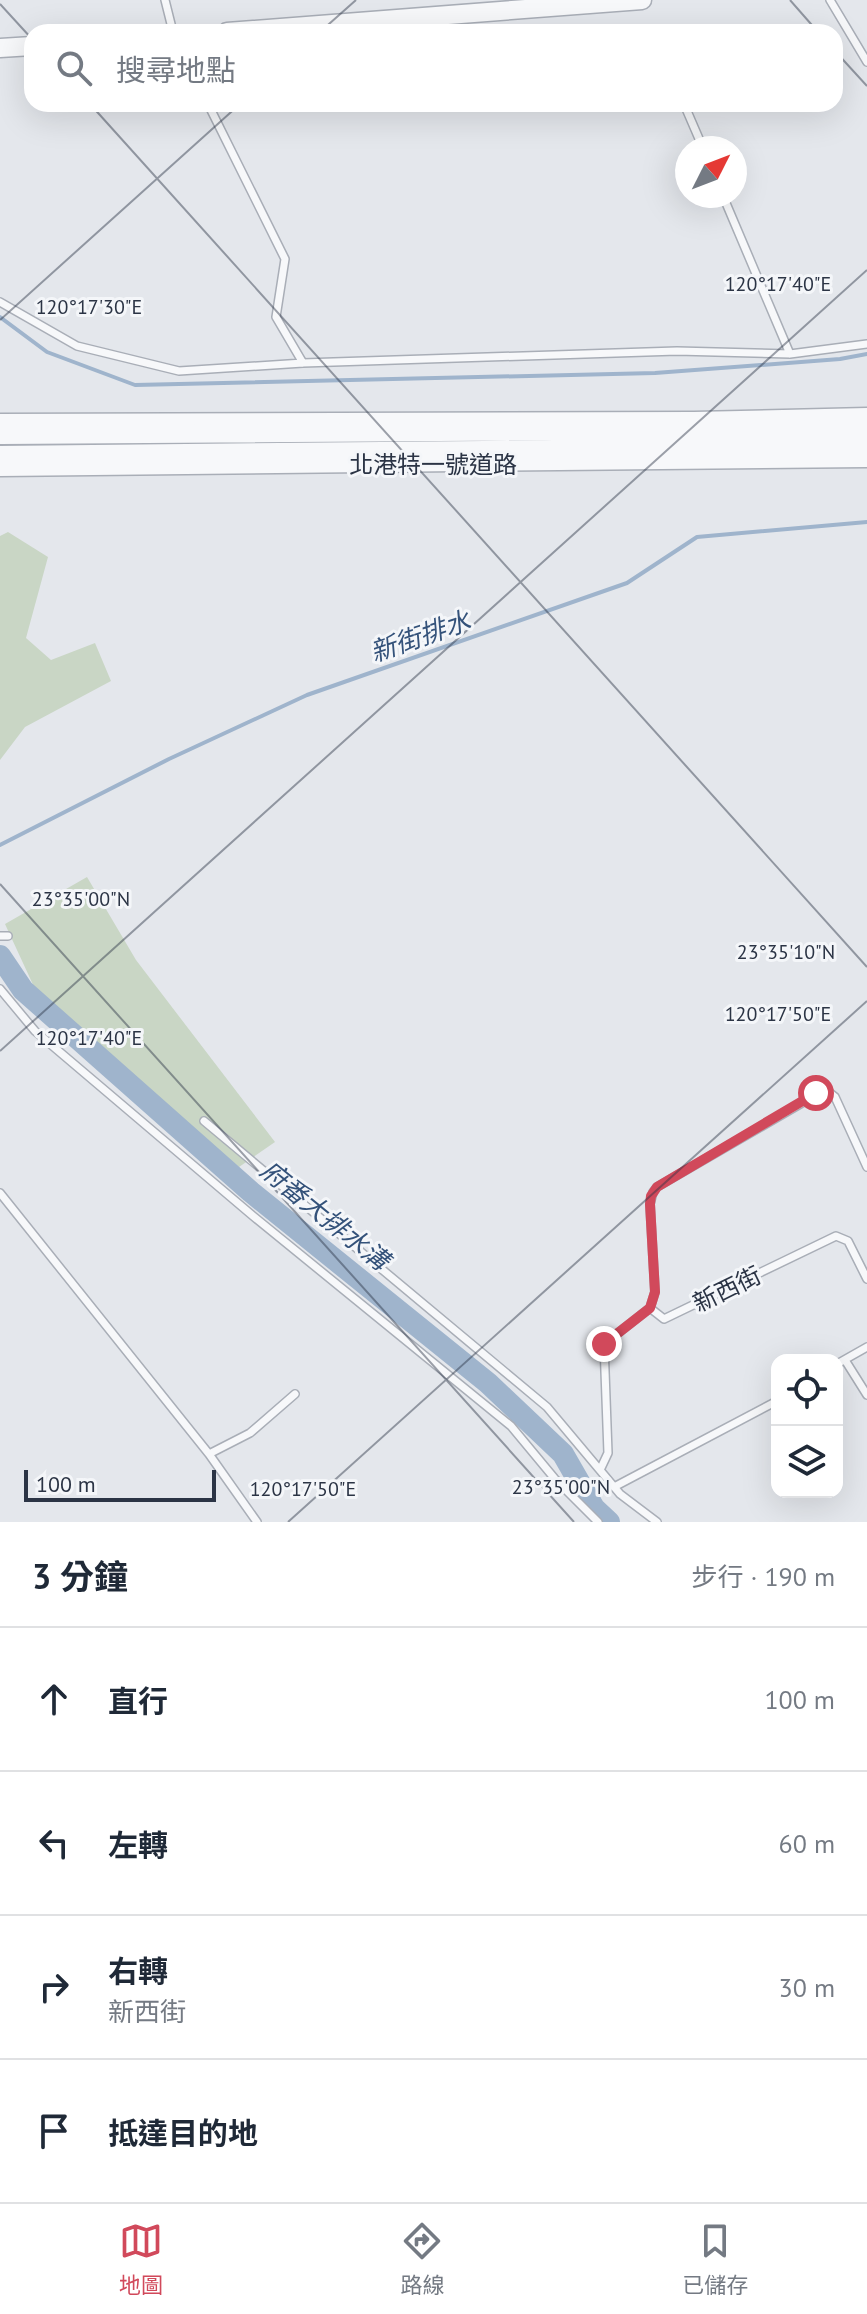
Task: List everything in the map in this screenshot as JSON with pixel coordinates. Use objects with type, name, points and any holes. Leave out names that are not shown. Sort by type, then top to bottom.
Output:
[{"type":"street","points":[[324,24],[642,0]]},
{"type":"street","points":[[0,48],[24,46]]},
{"type":"street","name":"北港特一號道路","points":[[0,421],[694,419],[867,415]]},
{"type":"street","name":"北港特一號道路","points":[[0,435],[867,429]]},
{"type":"street","name":"北港特一號道路","points":[[0,455],[867,446]]},
{"type":"street","name":"北港特一號道路","points":[[0,469],[867,460]]},
{"type":"lane","points":[[165,0],[171,24]]},
{"type":"lane","points":[[830,0],[867,62]]},
{"type":"lane","points":[[212,112],[285,259],[276,317],[303,363]]},
{"type":"lane","points":[[687,112],[698,136]]},
{"type":"lane","points":[[728,208],[790,354]]},
{"type":"lane","points":[[0,302],[77,346],[179,371],[303,363],[677,351],[790,354],[867,344]]},
{"type":"lane","points":[[0,989],[35,1031],[253,1216],[511,1426],[555,1479],[598,1522]]},
{"type":"lane","points":[[600,1470],[608,1453],[604,1344],[650,1308],[655,1292],[650,1204],[657,1187],[821,1092],[835,1097],[867,1167]]},
{"type":"lane","points":[[204,1121],[547,1407],[620,1494],[657,1522]]},
{"type":"lane","points":[[0,1193],[209,1454],[257,1522]]},
{"type":"lane","name":"新西街","points":[[650,1308],[664,1319],[836,1236],[848,1241],[867,1279]]},
{"type":"lane","points":[[843,1361],[867,1347]]},
{"type":"lane","points":[[843,1365],[867,1395]]},
{"type":"lane","points":[[209,1454],[250,1433],[295,1394]]},
{"type":"lane","points":[[614,1487],[771,1404]]},
{"type":"green space","points":[[8,532],[48,557],[26,638],[51,660],[95,643],[111,681],[25,727],[0,760],[0,536]]},
{"type":"green space","points":[[87,877],[136,960],[275,1142],[239,1167],[178,1120],[35,989],[5,924]]},
{"type":"waterway","points":[[0,317],[47,352],[135,385],[655,373],[840,359],[867,354]]},
{"type":"waterway","name":"新街排水","points":[[0,845],[169,759],[307,695],[627,583],[697,537],[867,522]]},
{"type":"waterway","name":"府番大排水溝","points":[[0,956],[23,990],[251,1192],[488,1383],[563,1454],[594,1508],[609,1522]]},
{"type":"route","points":[[604,1344],[650,1308],[655,1292],[650,1204],[657,1187],[816,1093]]}]
